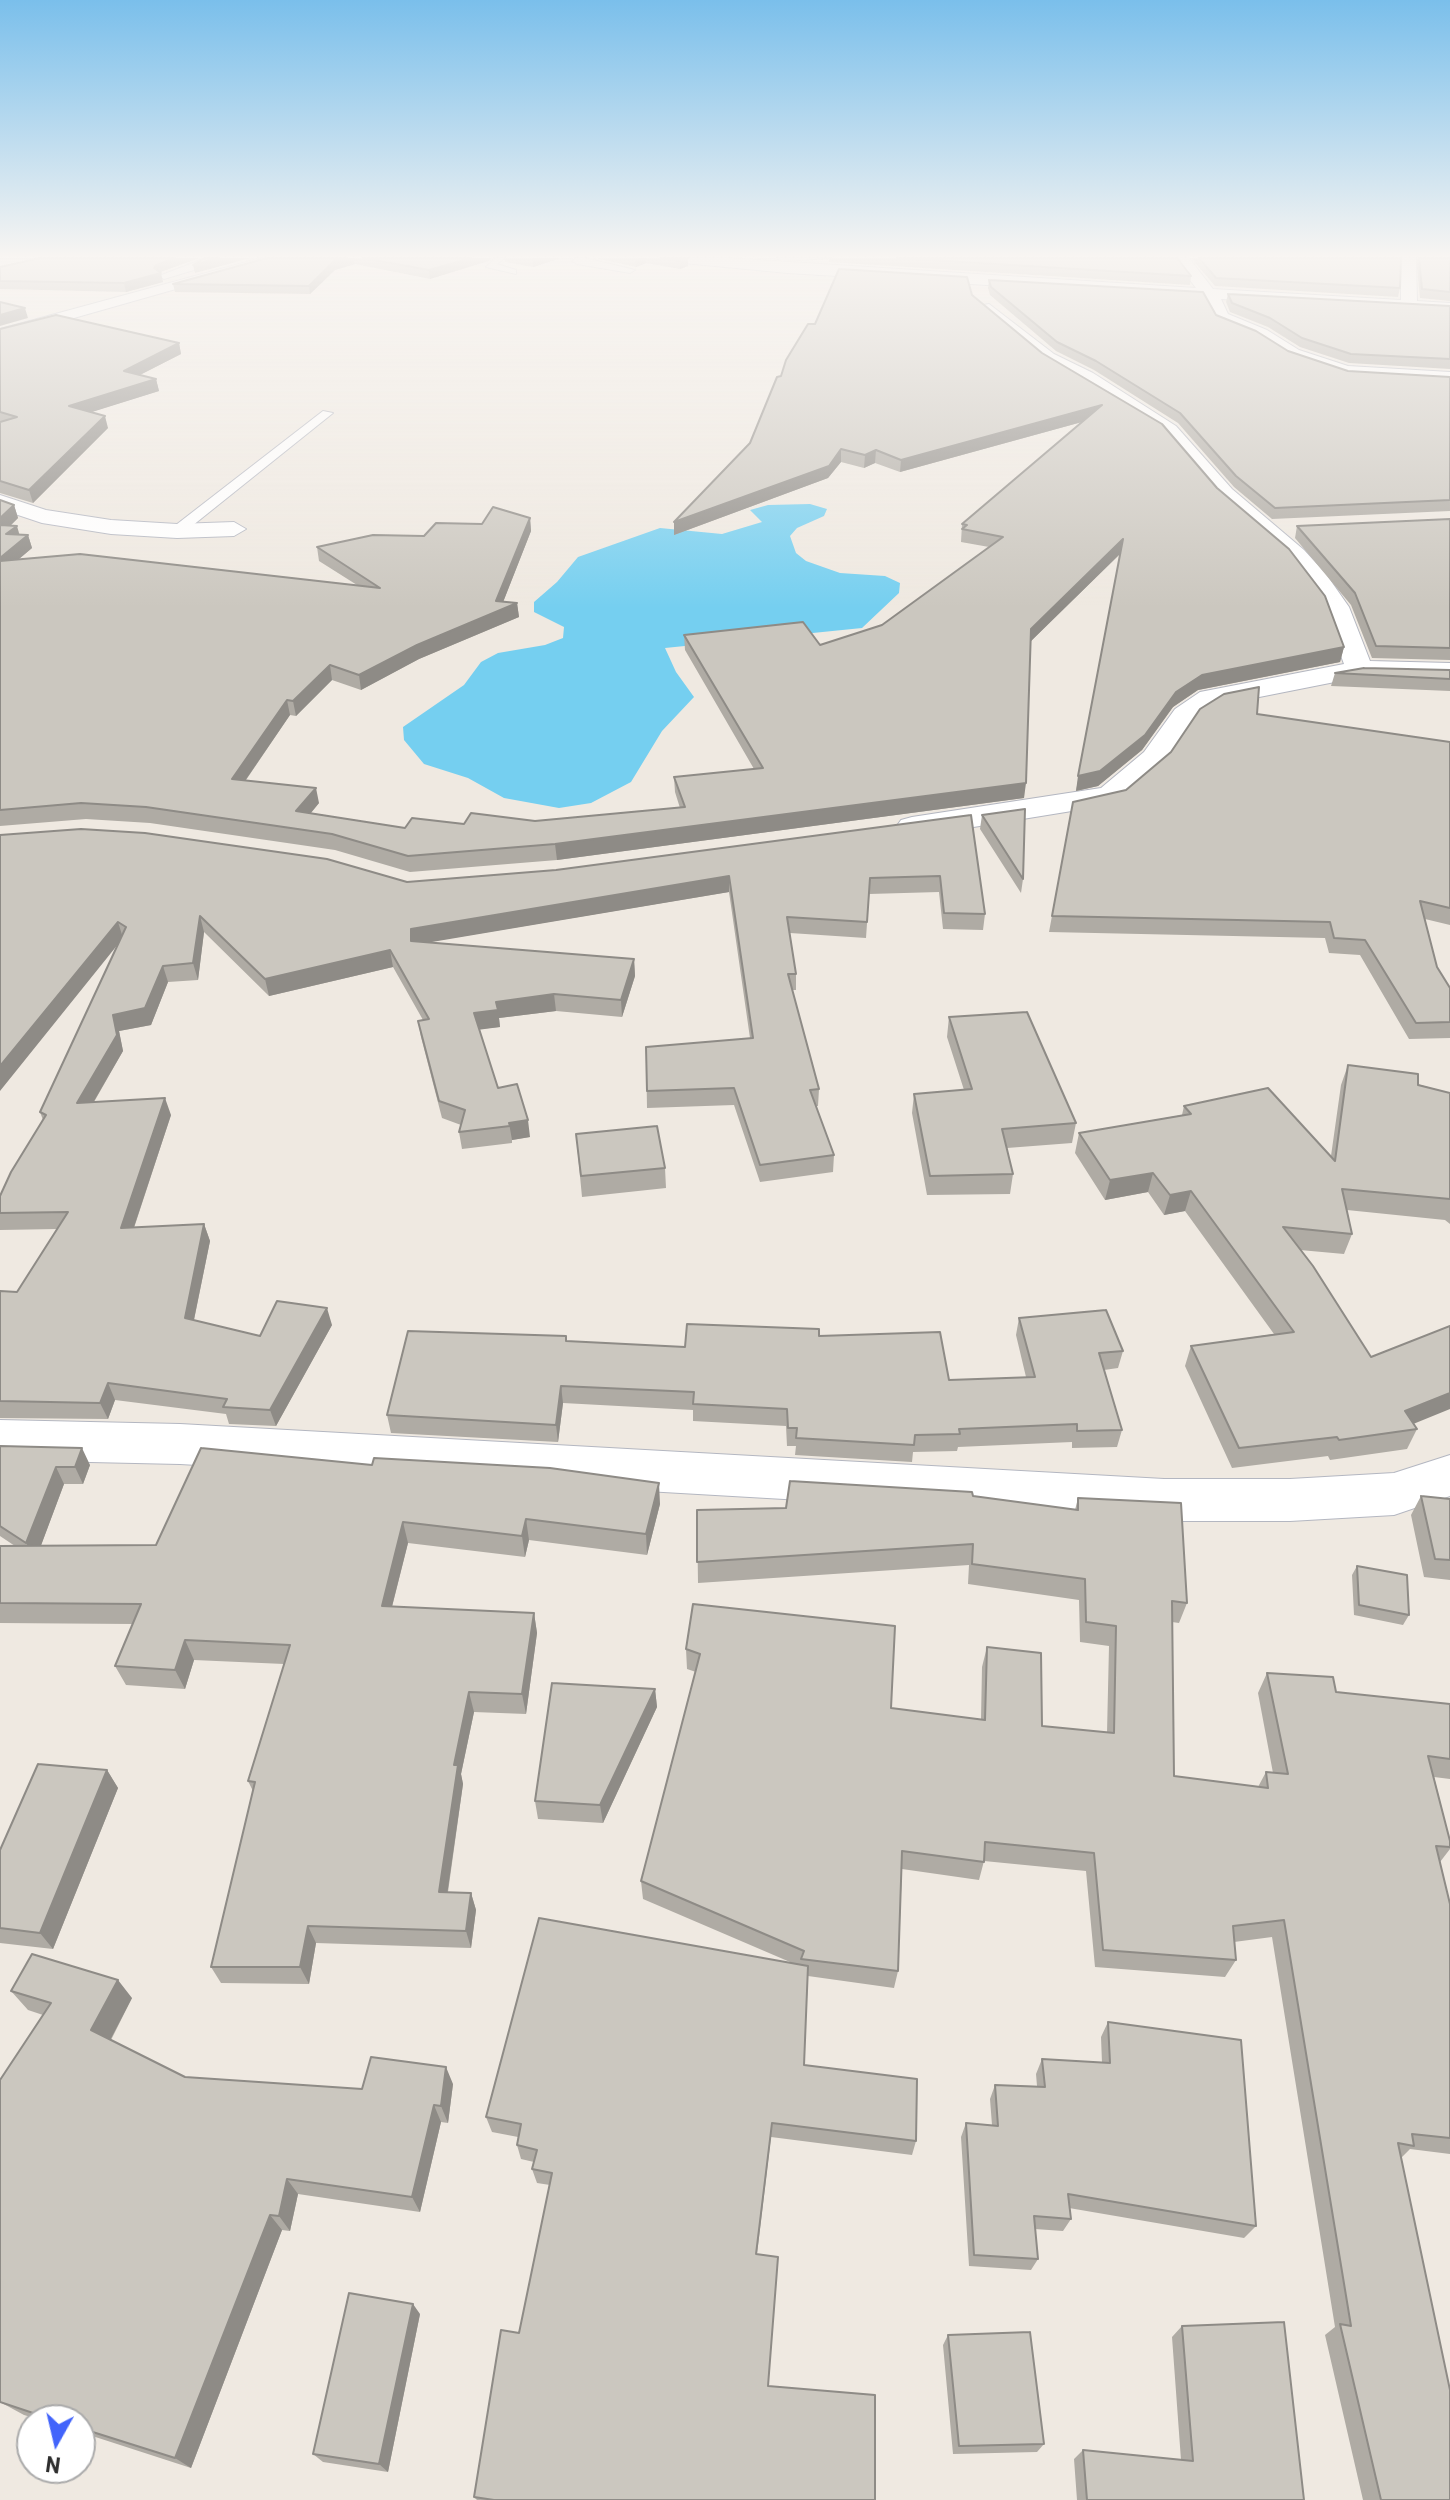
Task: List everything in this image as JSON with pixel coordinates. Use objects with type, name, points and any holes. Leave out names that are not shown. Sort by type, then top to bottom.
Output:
[{"type":"street","points":[[1081,375],[1169,430],[1224,494],[1296,555],[1336,607],[1360,669]]},
{"type":"street","points":[[1362,375],[1450,378]]},
{"type":"street","points":[[0,502],[60,519],[177,531],[234,529]]},
{"type":"street","points":[[1265,529],[1293,528]]},
{"type":"street","points":[[875,832],[1110,796],[1155,758],[1185,715],[1210,698],[1360,669],[1450,671]]},
{"type":"street","points":[[0,1440],[180,1444],[1164,1500],[1290,1500],[1394,1494],[1450,1475]]},
{"type":"lane","points":[[177,531],[327,413]]},
{"type":"water","points":[[810,504],[827,509],[824,516],[797,528],[790,536],[796,553],[806,561],[840,573],[885,576],[900,583],[899,593],[862,628],[665,648],[676,672],[694,697],[662,731],[631,782],[591,803],[559,808],[504,798],[468,778],[424,764],[404,740],[403,727],[464,685],[481,662],[498,653],[545,645],[563,638],[564,627],[534,612],[534,602],[557,582],[578,557],[660,528],[722,534],[762,522],[750,510],[768,505]]},
{"type":"building","points":[[0,375],[139,375],[156,379],[69,406],[105,416],[29,490],[0,481],[0,422],[17,417],[0,412]]},
{"type":"building","points":[[1079,375],[1162,424],[1217,488],[1289,549],[1325,596],[1344,647],[1202,675],[1176,692],[1145,735],[1100,771],[1078,776],[1123,539],[1031,629],[1026,783],[555,844],[408,856],[332,834],[146,807],[81,803],[0,810],[0,561],[80,554],[380,588],[317,547],[373,535],[424,536],[436,523],[482,524],[493,507],[530,518],[496,601],[517,603],[417,645],[359,675],[330,665],[293,701],[287,700],[232,779],[316,788],[296,811],[405,828],[412,818],[464,824],[471,813],[535,821],[685,807],[674,777],[763,768],[684,635],[803,622],[820,645],[882,625],[1003,537],[962,529],[967,525],[962,524],[1102,405],[901,460],[876,450],[865,455],[841,449],[829,466],[674,522],[750,443],[777,377]]},
{"type":"building","points":[[1118,375],[1450,377],[1450,500],[1275,508],[1236,476],[1180,413]]},
{"type":"building","points":[[0,500],[14,505],[0,518]]},
{"type":"building","points":[[1450,519],[1450,648],[1376,646],[1355,593],[1297,526]]},
{"type":"building","points":[[0,525],[17,526],[6,534],[28,535],[0,558]]},
{"type":"building","points":[[1364,668],[1450,670],[1450,679],[1335,673]]},
{"type":"building","points":[[1259,687],[1257,714],[1450,742],[1450,908],[1420,901],[1437,967],[1450,988],[1450,1022],[1416,1023],[1365,940],[1334,938],[1330,922],[1052,916],[1073,802],[1126,790],[1171,752],[1200,709],[1224,694]]},
{"type":"building","points":[[1025,809],[1023,879],[982,815]]},
{"type":"building","points":[[971,815],[985,914],[944,913],[940,876],[870,878],[867,922],[787,917],[796,974],[788,974],[819,1089],[810,1090],[834,1155],[760,1165],[734,1088],[647,1091],[646,1047],[753,1038],[729,876],[411,929],[411,941],[634,959],[621,1000],[554,994],[496,1002],[498,1010],[474,1013],[498,1088],[517,1084],[528,1120],[509,1123],[510,1126],[459,1132],[465,1110],[439,1101],[418,1021],[429,1019],[390,950],[265,979],[200,916],[193,963],[163,966],[145,1008],[113,1015],[117,1035],[77,1103],[165,1098],[121,1228],[204,1224],[185,1318],[260,1336],[277,1301],[327,1308],[270,1410],[223,1407],[227,1399],[108,1383],[100,1403],[0,1401],[0,1291],[17,1292],[68,1212],[0,1213],[0,1196],[46,1115],[40,1112],[126,927],[118,922],[0,1066],[0,835],[81,829],[145,833],[327,859],[407,882],[556,870]]},
{"type":"building","points":[[1027,1012],[1076,1123],[1002,1129],[1013,1174],[930,1176],[914,1094],[972,1089],[949,1017]]},
{"type":"building","points":[[1348,1065],[1418,1074],[1418,1085],[1450,1093],[1450,1199],[1342,1189],[1352,1234],[1283,1227],[1313,1266],[1371,1357],[1450,1326],[1450,1393],[1405,1411],[1417,1429],[1339,1440],[1337,1437],[1239,1448],[1191,1346],[1294,1332],[1191,1191],[1170,1195],[1153,1173],[1110,1180],[1079,1133],[1191,1114],[1184,1106],[1268,1088],[1335,1161]]},
{"type":"building","points":[[657,1126],[665,1168],[581,1176],[576,1134]]},
{"type":"building","points":[[1106,1310],[1123,1351],[1099,1353],[1122,1430],[1077,1431],[1077,1424],[959,1429],[960,1434],[915,1435],[914,1445],[796,1438],[797,1428],[788,1428],[787,1409],[693,1404],[694,1392],[561,1386],[556,1425],[387,1415],[408,1331],[566,1336],[566,1341],[685,1347],[687,1324],[819,1329],[819,1336],[940,1332],[949,1380],[1035,1377],[1019,1318]]},
{"type":"building","points":[[0,1446],[82,1448],[75,1467],[56,1467],[26,1543],[0,1526]]},
{"type":"building","points":[[201,1448],[372,1465],[374,1458],[550,1468],[659,1483],[646,1534],[526,1519],[522,1536],[403,1522],[382,1606],[534,1613],[522,1694],[469,1692],[454,1765],[458,1765],[439,1892],[471,1893],[466,1931],[308,1926],[300,1967],[211,1967],[255,1782],[248,1781],[290,1645],[185,1640],[175,1670],[115,1666],[141,1604],[0,1603],[0,1546],[156,1545]]},
{"type":"building","points":[[790,1481],[972,1492],[973,1496],[1078,1510],[1078,1498],[1181,1503],[1187,1603],[1172,1601],[1174,1776],[1268,1788],[1266,1772],[1288,1774],[1267,1673],[1333,1677],[1336,1692],[1450,1704],[1450,1759],[1428,1756],[1450,1841],[1450,1847],[1436,1846],[1450,1904],[1450,2138],[1412,2134],[1414,2146],[1398,2143],[1450,2390],[1450,2500],[1381,2500],[1340,2324],[1351,2326],[1284,1920],[1233,1926],[1236,1960],[1103,1950],[1094,1853],[985,1842],[984,1862],[902,1851],[898,1971],[801,1959],[804,1951],[641,1881],[700,1654],[686,1649],[693,1604],[895,1626],[891,1708],[985,1720],[987,1647],[1041,1653],[1042,1726],[1114,1733],[1116,1626],[1086,1622],[1085,1579],[972,1564],[973,1544],[697,1562],[697,1510],[786,1508]]},
{"type":"building","points":[[1421,1496],[1450,1499],[1450,1560],[1435,1559]]},
{"type":"building","points":[[1357,1566],[1407,1575],[1409,1615],[1359,1605]]},
{"type":"building","points":[[552,1683],[655,1689],[600,1805],[535,1801]]},
{"type":"building","points":[[38,1764],[107,1770],[40,1933],[0,1928],[0,1850]]},
{"type":"building","points":[[539,1918],[808,1966],[804,2065],[917,2079],[916,2141],[772,2123],[756,2254],[778,2257],[768,2386],[875,2395],[875,2500],[494,2500],[474,2497],[501,2330],[519,2333],[552,2173],[532,2169],[537,2150],[517,2145],[521,2124],[486,2117]]},
{"type":"building","points":[[32,1954],[118,1980],[91,2030],[185,2077],[362,2089],[371,2057],[446,2067],[441,2106],[434,2105],[412,2197],[287,2179],[279,2216],[270,2215],[175,2458],[96,2433],[96,2404],[16,2404],[16,2407],[0,2402],[0,2080],[51,2003],[11,1991]]},
{"type":"building","points":[[1108,2022],[1241,2040],[1256,2226],[1068,2194],[1071,2219],[1034,2216],[1038,2259],[974,2255],[966,2123],[998,2126],[995,2085],[1045,2087],[1042,2059],[1110,2063]]},
{"type":"building","points":[[349,2293],[413,2304],[379,2464],[313,2454]]},
{"type":"building","points":[[1284,2322],[1304,2500],[1087,2500],[1083,2450],[1193,2461],[1182,2326]]},
{"type":"building","points":[[1030,2332],[1044,2444],[959,2446],[948,2335]]}]
